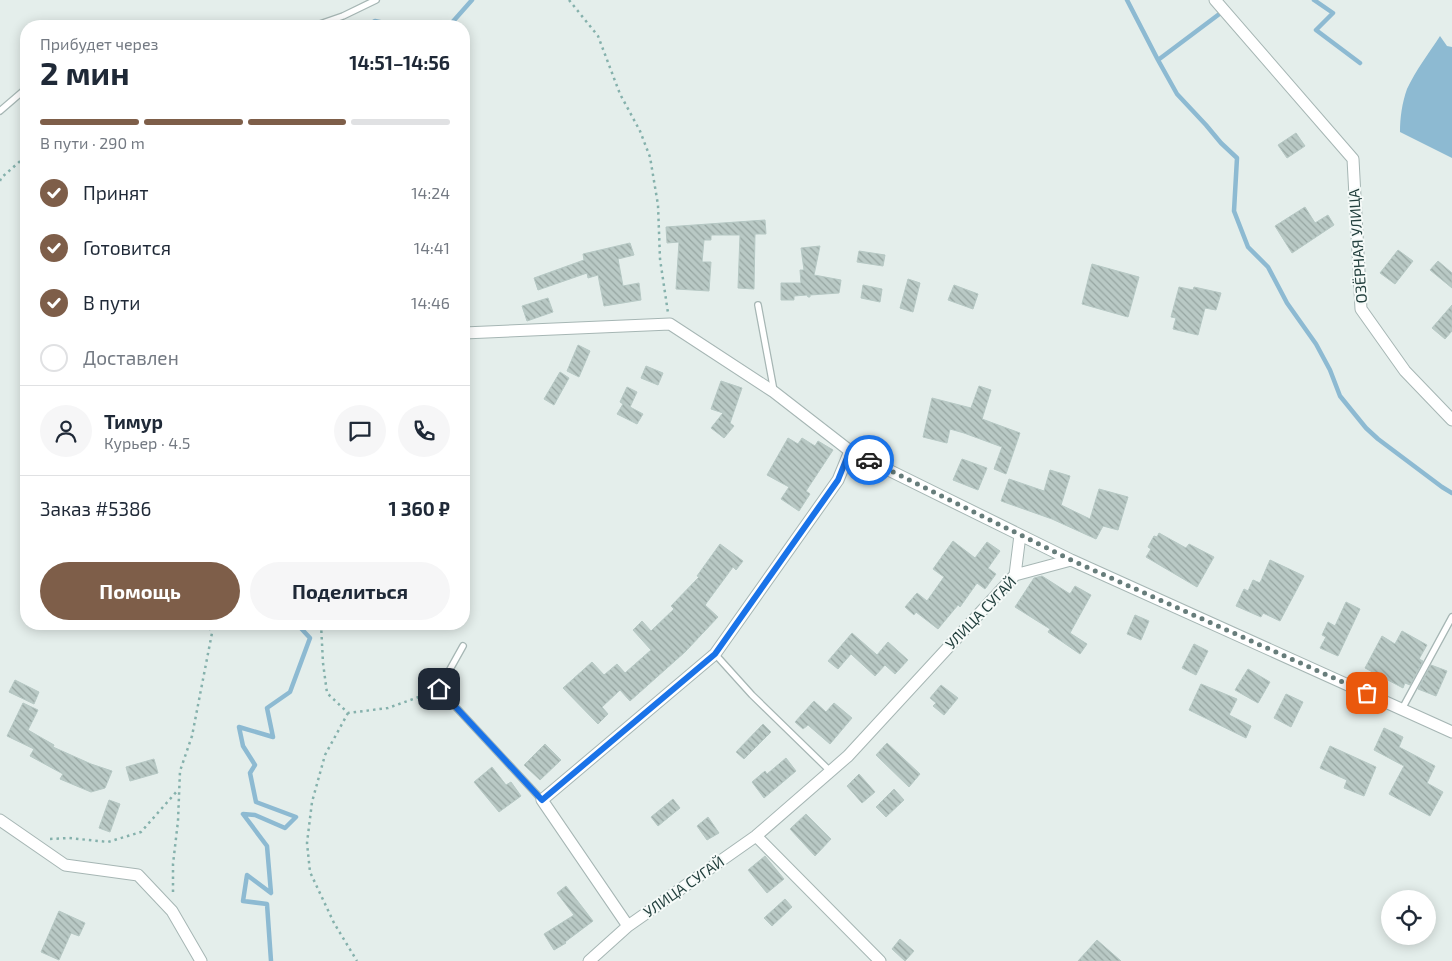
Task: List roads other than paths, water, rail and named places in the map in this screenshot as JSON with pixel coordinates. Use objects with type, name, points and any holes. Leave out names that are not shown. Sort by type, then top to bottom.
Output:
[{"type":"street","name":"ОЗЁРНАЯ УЛИЦА","points":[[1215,0],[1353,160],[1361,309],[1405,371],[1452,420]]},
{"type":"street","points":[[470,333],[670,324],[774,392],[850,450],[1071,560],[1452,732]]},
{"type":"street","points":[[628,926],[542,800],[715,654],[838,480],[850,450]]},
{"type":"street","points":[[1015,575],[1020,535]]},
{"type":"street","name":"УЛИЦА СУГАЙ","points":[[589,961],[628,926],[756,836],[848,756],[1015,575],[1071,560]]},
{"type":"street","points":[[0,820],[65,866],[138,875],[172,911],[201,961]]},
{"type":"street","points":[[756,836],[880,961]]},
{"type":"lane","points":[[331,20],[376,0]]},
{"type":"lane","points":[[0,111],[20,94]]},
{"type":"lane","points":[[758,305],[774,392]]},
{"type":"lane","points":[[1402,709],[1452,617]]},
{"type":"lane","points":[[463,646],[439,689],[542,800]]},
{"type":"lane","points":[[715,654],[752,695],[830,771]]},
{"type":"water","points":[[1440,36],[1447,46],[1452,47],[1452,158],[1400,132],[1400,121],[1407,89],[1418,68]]},
{"type":"waterway","points":[[454,20],[472,0]]},
{"type":"waterway","points":[[1127,0],[1158,60],[1222,12]]},
{"type":"waterway","points":[[1314,0],[1333,13],[1316,30],[1360,63]]},
{"type":"waterway","points":[[1158,60],[1177,94],[1237,158],[1234,211],[1248,247],[1268,267],[1287,303],[1316,344],[1330,370],[1340,396],[1366,428],[1378,439],[1452,493]]},
{"type":"waterway","points":[[271,961],[267,904],[243,901],[247,875],[271,893],[267,846],[243,814],[255,815],[285,828],[296,817],[256,802],[250,773],[255,765],[243,746],[239,727],[273,737],[267,708],[290,692],[310,638],[303,630]]}]
